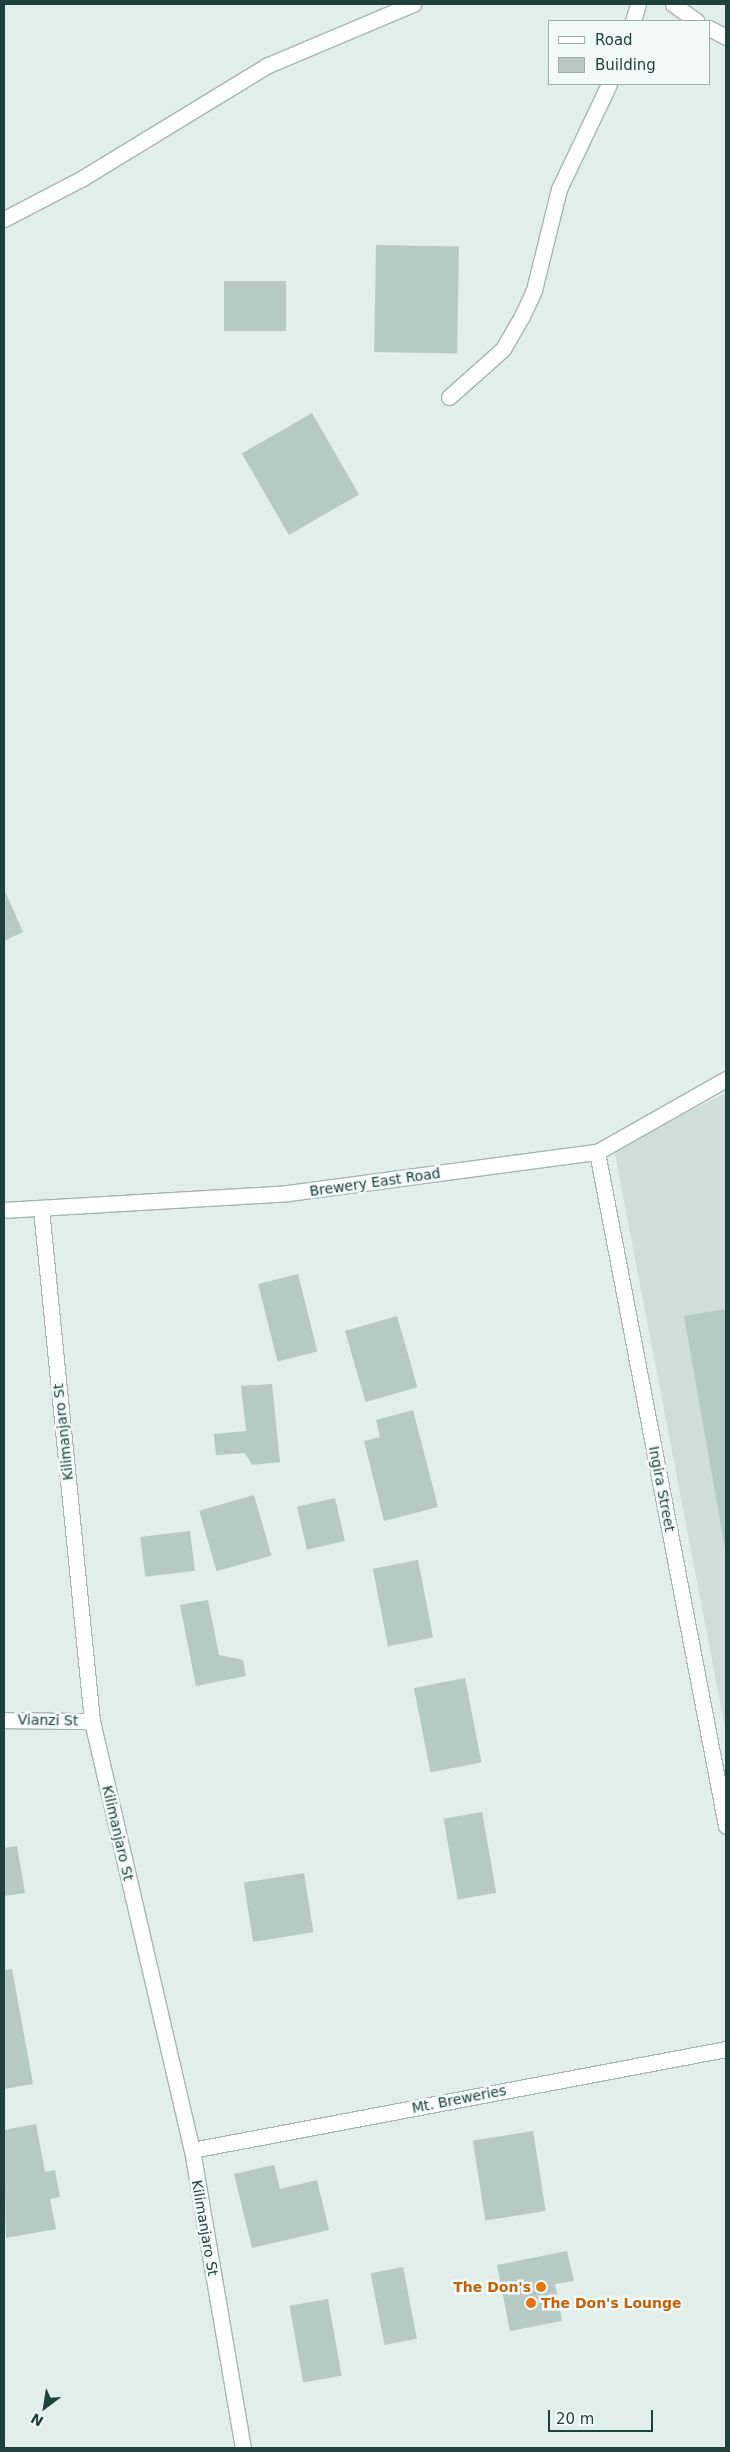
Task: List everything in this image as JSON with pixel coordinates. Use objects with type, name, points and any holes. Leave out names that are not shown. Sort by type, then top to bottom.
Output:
[{"type":"street","points":[[4,219],[82,179],[266,66],[413,4]]},
{"type":"street","points":[[633,20],[638,4]]},
{"type":"street","points":[[673,4],[695,20]]},
{"type":"street","points":[[710,29],[726,37]]},
{"type":"street","points":[[449,397],[503,349],[522,316],[534,290],[559,189],[609,85]]},
{"type":"street","name":"Brewery East Road","points":[[4,1210],[288,1193],[597,1152],[726,1080]]},
{"type":"street","name":"Ingira Street","points":[[597,1152],[726,1826]]},
{"type":"street","name":"Kilimanjaro St","points":[[41,1209],[92,1721],[192,2150],[243,2448]]},
{"type":"street","name":"Vianzi St","points":[[4,1720],[92,1721]]},
{"type":"street","name":"Mt. Breweries","points":[[192,2150],[726,2049]]},
{"type":"shaded area","points":[[726,1093],[726,1733],[614,1149]]},
{"type":"building","points":[[376,245],[459,246],[457,353],[374,352]]},
{"type":"building","points":[[224,281],[286,281],[286,331],[224,331]]},
{"type":"building","points":[[312,413],[359,494],[289,535],[242,453]]},
{"type":"building","points":[[4,889],[23,932],[4,941]]},
{"type":"building","points":[[298,1274],[317,1352],[278,1362],[258,1284]]},
{"type":"building","points":[[726,1309],[726,1549],[725,1549],[684,1316]]},
{"type":"building","points":[[397,1316],[417,1387],[365,1402],[345,1331]]},
{"type":"building","points":[[272,1384],[280,1462],[252,1465],[245,1453],[216,1455],[214,1434],[246,1431],[241,1386]]},
{"type":"building","points":[[413,1410],[438,1507],[384,1521],[364,1441],[380,1437],[376,1420]]},
{"type":"building","points":[[254,1495],[271,1556],[217,1571],[199,1511]]},
{"type":"building","points":[[335,1498],[345,1541],[307,1550],[297,1507]]},
{"type":"building","points":[[190,1531],[195,1571],[145,1577],[140,1537]]},
{"type":"building","points":[[418,1560],[433,1638],[388,1646],[373,1569]]},
{"type":"building","points":[[208,1600],[219,1655],[243,1660],[246,1676],[196,1686],[180,1605]]},
{"type":"building","points":[[465,1678],[481,1762],[430,1772],[414,1688]]},
{"type":"building","points":[[482,1812],[496,1893],[458,1900],[444,1819]]},
{"type":"building","points":[[17,1846],[25,1893],[4,1896],[4,1848]]},
{"type":"building","points":[[304,1873],[313,1932],[253,1942],[244,1883]]},
{"type":"building","points":[[12,1969],[33,2084],[4,2089],[4,1970]]},
{"type":"building","points":[[36,2124],[45,2172],[55,2170],[60,2197],[50,2199],[56,2229],[6,2238],[4,2130]]},
{"type":"building","points":[[533,2131],[546,2211],[485,2221],[473,2141]]},
{"type":"building","points":[[274,2165],[280,2189],[317,2180],[329,2230],[252,2248],[234,2174]]},
{"type":"building","name":"The Don's Lounge","points":[[567,2251],[574,2281],[555,2284],[562,2321],[510,2331],[497,2265]]},
{"type":"building","points":[[403,2267],[417,2339],[385,2345],[371,2273]]},
{"type":"building","points":[[328,2299],[342,2376],[303,2383],[290,2306]]},
{"type":"place","name":"The Don's","points":[[541,2287]]},
{"type":"place","name":"The Don's Lounge","points":[[531,2303]]}]
